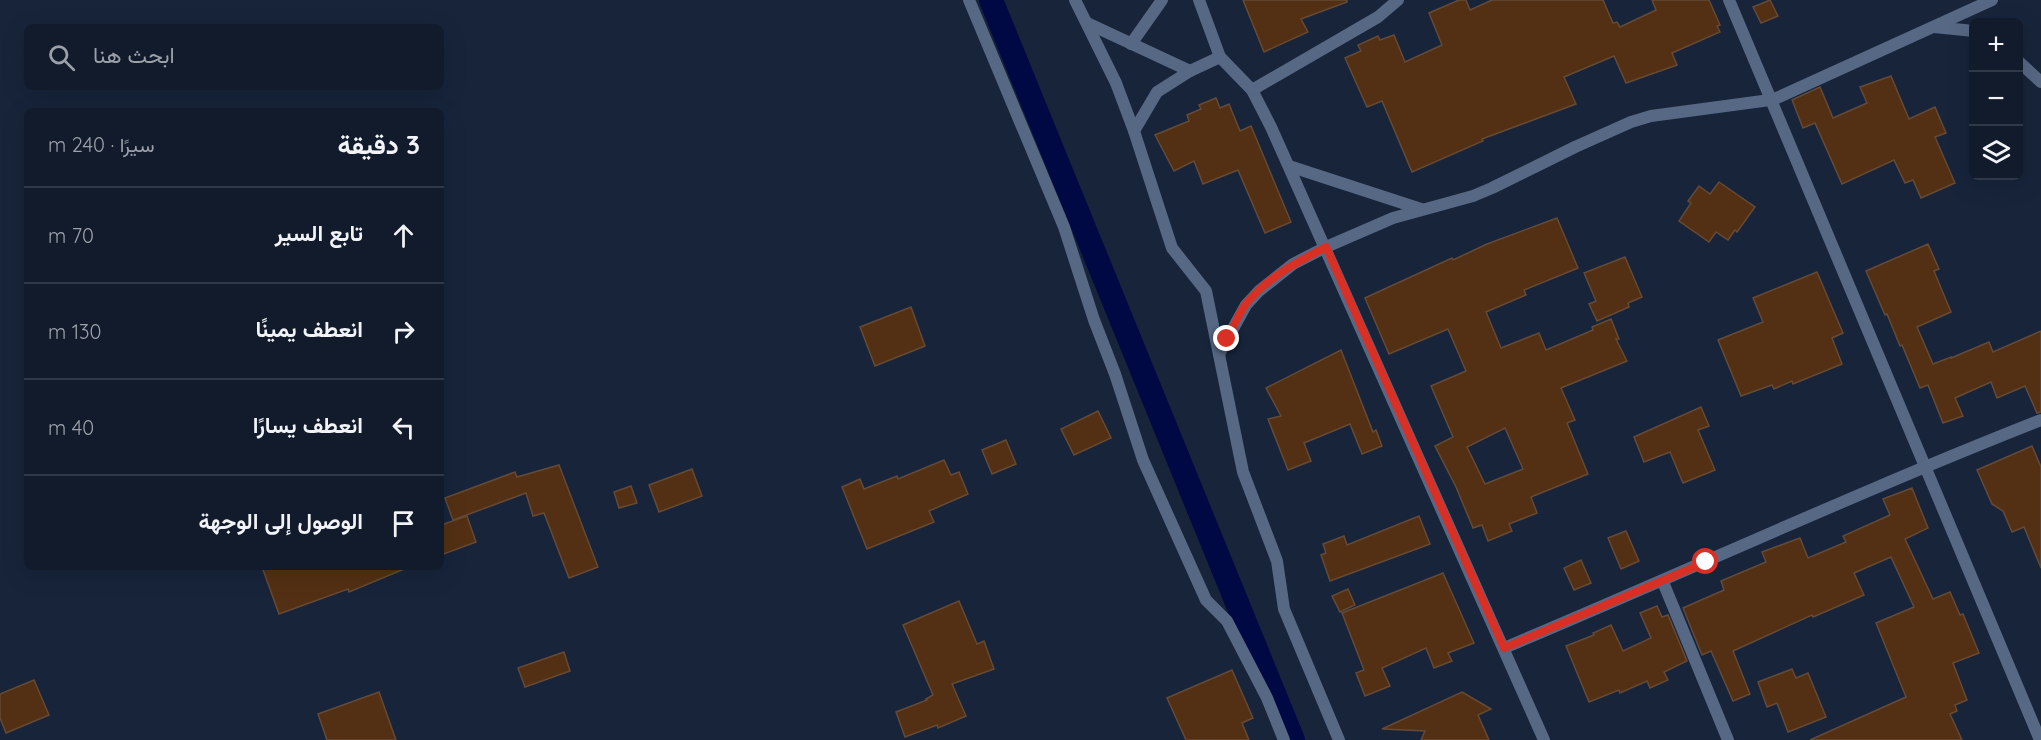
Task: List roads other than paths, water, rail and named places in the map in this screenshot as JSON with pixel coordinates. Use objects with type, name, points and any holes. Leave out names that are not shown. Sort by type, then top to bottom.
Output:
[{"type":"street","points":[[969,0],[1064,227],[1143,460],[1206,600],[1227,621],[1267,698],[1284,740]]},
{"type":"street","points":[[1075,0],[1116,83],[1172,248],[1206,291],[1244,472],[1277,561],[1284,609],[1339,740]]},
{"type":"street","points":[[1131,44],[1162,0]]},
{"type":"street","points":[[1199,0],[1220,57],[1252,90],[1289,166],[1545,740]]},
{"type":"street","points":[[1252,90],[1378,17],[1398,0]]},
{"type":"street","points":[[1729,0],[2040,740]]},
{"type":"street","points":[[1219,354],[1246,305],[1260,291],[1293,264],[1326,247],[1393,218],[1473,196],[1631,122],[1651,116],[1770,100],[1992,0]]},
{"type":"street","points":[[1087,23],[1190,71]]},
{"type":"street","points":[[1933,27],[1969,31]]},
{"type":"street","points":[[1134,131],[1157,92],[1190,71],[1220,57]]},
{"type":"street","points":[[2023,65],[2041,82]]},
{"type":"street","points":[[1289,166],[1421,209]]},
{"type":"street","points":[[1504,648],[1663,582],[1924,466],[2041,420]]},
{"type":"street","points":[[1663,582],[1728,740]]},
{"type":"waterway","points":[[991,0],[1293,740]]}]
